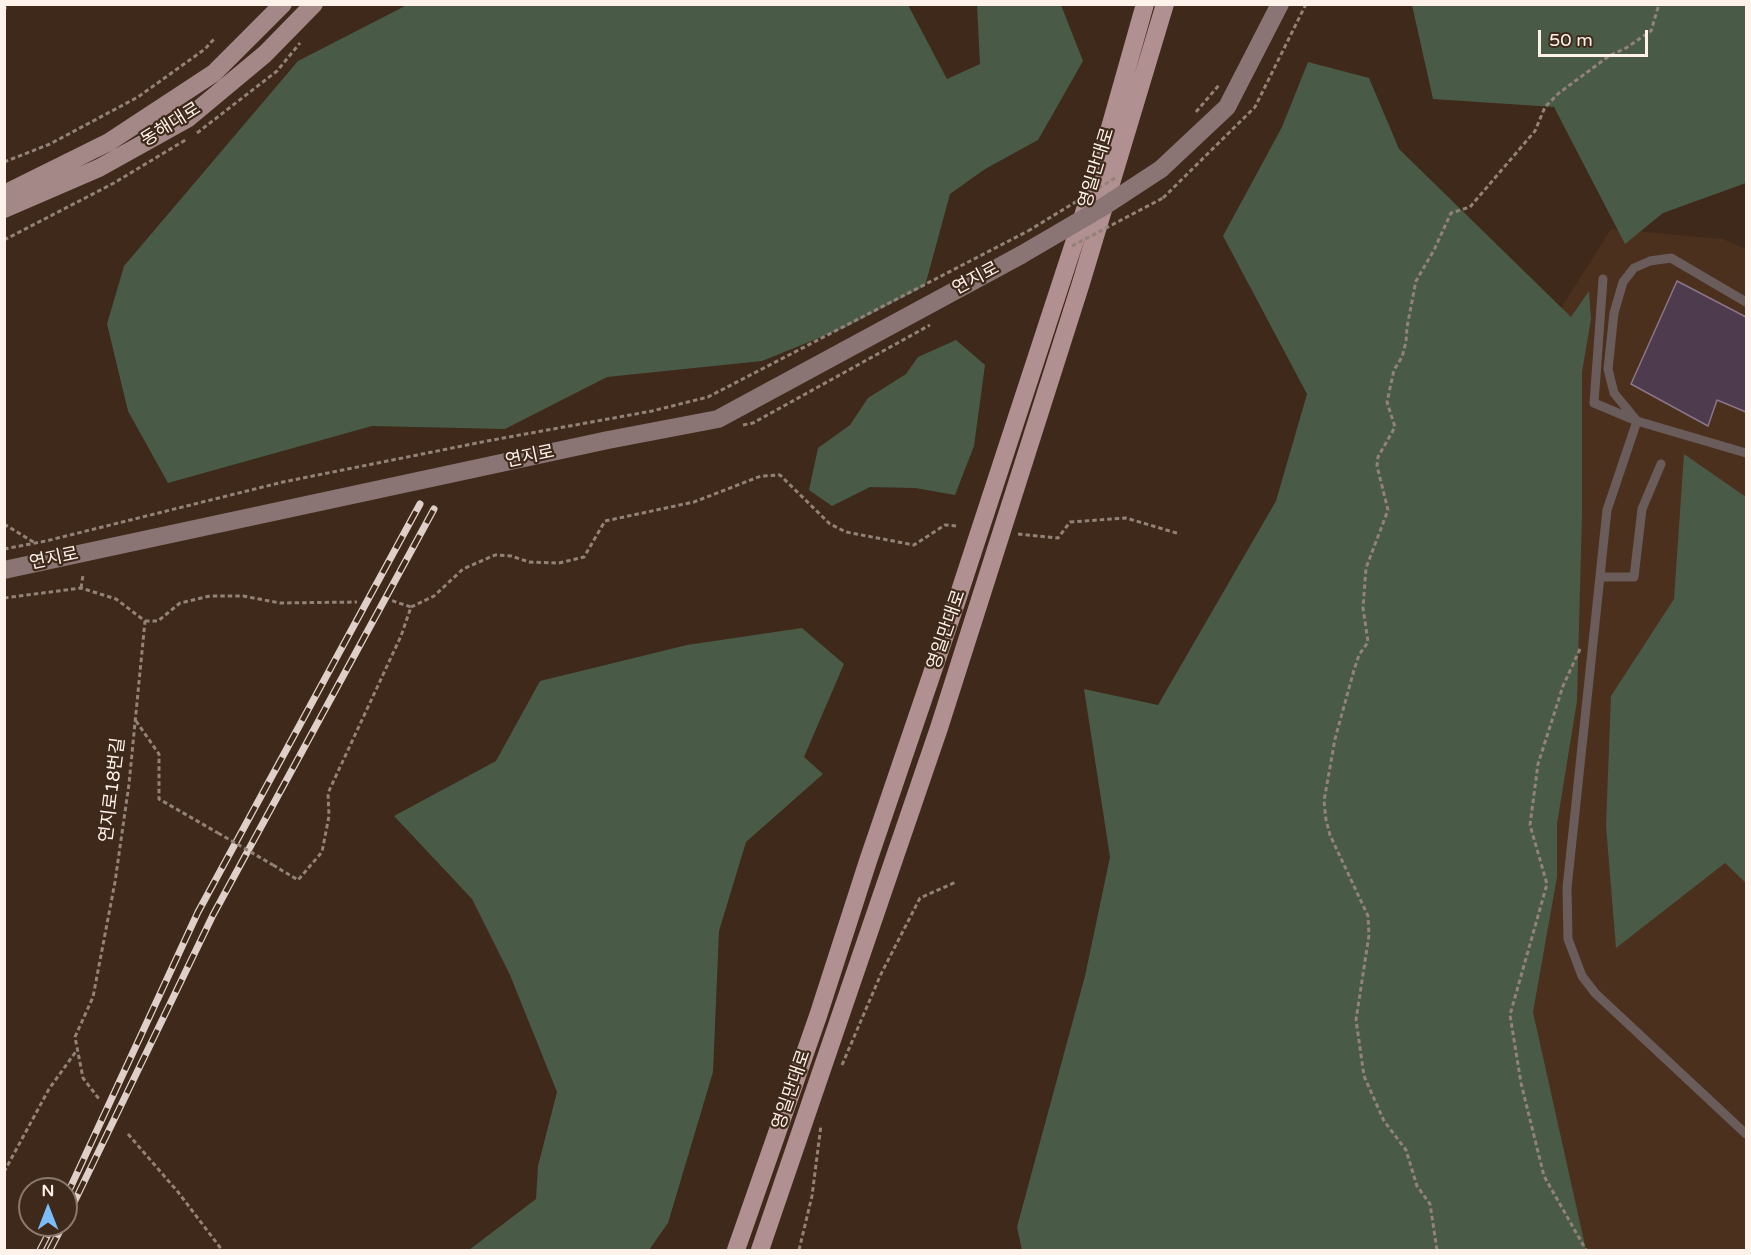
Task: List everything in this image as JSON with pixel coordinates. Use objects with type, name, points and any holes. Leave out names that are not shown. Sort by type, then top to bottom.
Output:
[{"type":"highway","name":"영일만대로","points":[[736,1251],[814,1027],[986,513],[1098,170],[1145,4]]},
{"type":"highway","name":"영일만대로","points":[[760,1251],[939,728],[1081,284],[1166,4]]},
{"type":"main road","points":[[4,194],[109,142],[214,73],[283,4]]},
{"type":"main road","name":"동해대로","points":[[4,209],[99,168],[187,119],[265,54],[314,4]]},
{"type":"main road","name":"연지로","points":[[4,570],[608,440],[718,419],[1021,255],[1103,207],[1161,169],[1227,107],[1280,4]]},
{"type":"lane","points":[[1637,421],[1614,393],[1608,369],[1614,313],[1623,282],[1634,268],[1650,261],[1671,258],[1746,302]]},
{"type":"lane","points":[[1603,279],[1594,403],[1637,421],[1746,453]]},
{"type":"lane","points":[[1637,421],[1607,510],[1567,888],[1568,939],[1582,976],[1595,993],[1746,1134]]},
{"type":"lane","points":[[1600,577],[1634,577],[1642,509],[1661,464]]},
{"type":"path","points":[[4,11],[7,4]]},
{"type":"path","points":[[1437,1251],[1430,1204],[1417,1186],[1406,1150],[1384,1121],[1364,1076],[1356,1020],[1369,935],[1368,916],[1330,835],[1324,801],[1335,739],[1354,670],[1359,655],[1368,642],[1363,608],[1366,568],[1388,510],[1377,466],[1378,457],[1395,427],[1387,402],[1394,370],[1402,357],[1406,342],[1416,281],[1434,250],[1451,213],[1470,207],[1535,131],[1545,107],[1559,93],[1609,56],[1626,48],[1651,31],[1659,4]]},
{"type":"path","points":[[4,162],[50,144],[138,97],[206,49],[214,39]]},
{"type":"path","points":[[1195,114],[1225,79]]},
{"type":"path","points":[[4,549],[46,541],[283,482],[652,411],[708,397],[1028,231],[1119,175]]},
{"type":"path","points":[[1064,249],[1163,198]]},
{"type":"path","points":[[390,600],[411,607],[434,596],[463,569],[495,555],[511,556],[529,562],[559,563],[584,557],[605,521],[694,502],[761,476],[780,476],[830,524],[846,532],[914,545],[945,525],[956,526]]},
{"type":"path","points":[[1016,533],[1058,538],[1070,522],[1126,518],[1180,534]]},
{"type":"path","points":[[4,524],[36,543]]},
{"type":"path","points":[[81,588],[83,575]]},
{"type":"path","points":[[4,598],[81,588],[116,599],[145,621],[158,621],[180,603],[210,596],[243,596],[280,603],[357,602]]},
{"type":"path","points":[[135,719],[159,754],[159,799],[298,880],[322,852],[329,816],[328,793],[401,636],[411,607]]},
{"type":"path","name":"연지로18번길","points":[[99,1099],[83,1078],[75,1037],[93,997],[115,882],[145,621]]},
{"type":"path","points":[[1584,640],[1563,686],[1538,764],[1530,825],[1547,884],[1510,1016],[1521,1083],[1544,1176],[1586,1251]]},
{"type":"path","points":[[841,1069],[881,974],[920,898],[956,882]]},
{"type":"path","points":[[4,1172],[49,1089],[77,1050]]},
{"type":"path","points":[[799,1251],[812,1196],[822,1119]]},
{"type":"path","points":[[128,1134],[178,1192],[222,1251]]},
{"type":"shaded area","points":[[1611,229],[1723,239],[1746,249],[1746,1250],[1340,1250],[1378,598]]},
{"type":"green space","points":[[407,5],[908,5],[947,79],[980,64],[977,5],[1061,5],[1083,61],[1038,140],[985,169],[950,194],[925,286],[846,327],[762,361],[607,377],[505,429],[372,426],[168,483],[128,411],[107,324],[124,266],[298,61]]},
{"type":"green space","points":[[1412,5],[1746,5],[1746,183],[1663,213],[1625,244],[1554,107],[1433,99]]},
{"type":"green space","points":[[1308,62],[1369,78],[1399,149],[1571,317],[1589,291],[1591,319],[1582,372],[1582,514],[1577,701],[1557,824],[1557,877],[1533,1012],[1586,1250],[1022,1250],[1017,1227],[1085,976],[1110,857],[1084,689],[1158,705],[1276,501],[1307,394],[1223,236],[1282,127]]},
{"type":"green space","points":[[956,340],[985,365],[974,446],[955,495],[915,488],[870,487],[832,506],[809,490],[818,448],[850,425],[868,398],[906,374],[918,357]]},
{"type":"green space","points":[[1684,454],[1746,497],[1746,883],[1725,863],[1616,948],[1606,826],[1611,696],[1674,599]]},
{"type":"green space","points":[[802,628],[844,664],[804,757],[823,774],[746,842],[719,931],[713,1072],[668,1223],[649,1250],[469,1250],[536,1199],[538,1166],[557,1092],[510,975],[472,899],[394,816],[496,761],[540,681],[687,645]]},
{"type":"building","points":[[1677,281],[1746,317],[1746,412],[1717,400],[1708,426],[1631,384]]},
{"type":"railway","points":[[75,1177],[198,912],[420,504]]},
{"type":"railway","points":[[78,1194],[213,915],[434,509]]},
{"type":"railway","points":[[40,1250],[47,1237]]},
{"type":"railway","points":[[50,1250],[57,1237]]}]
